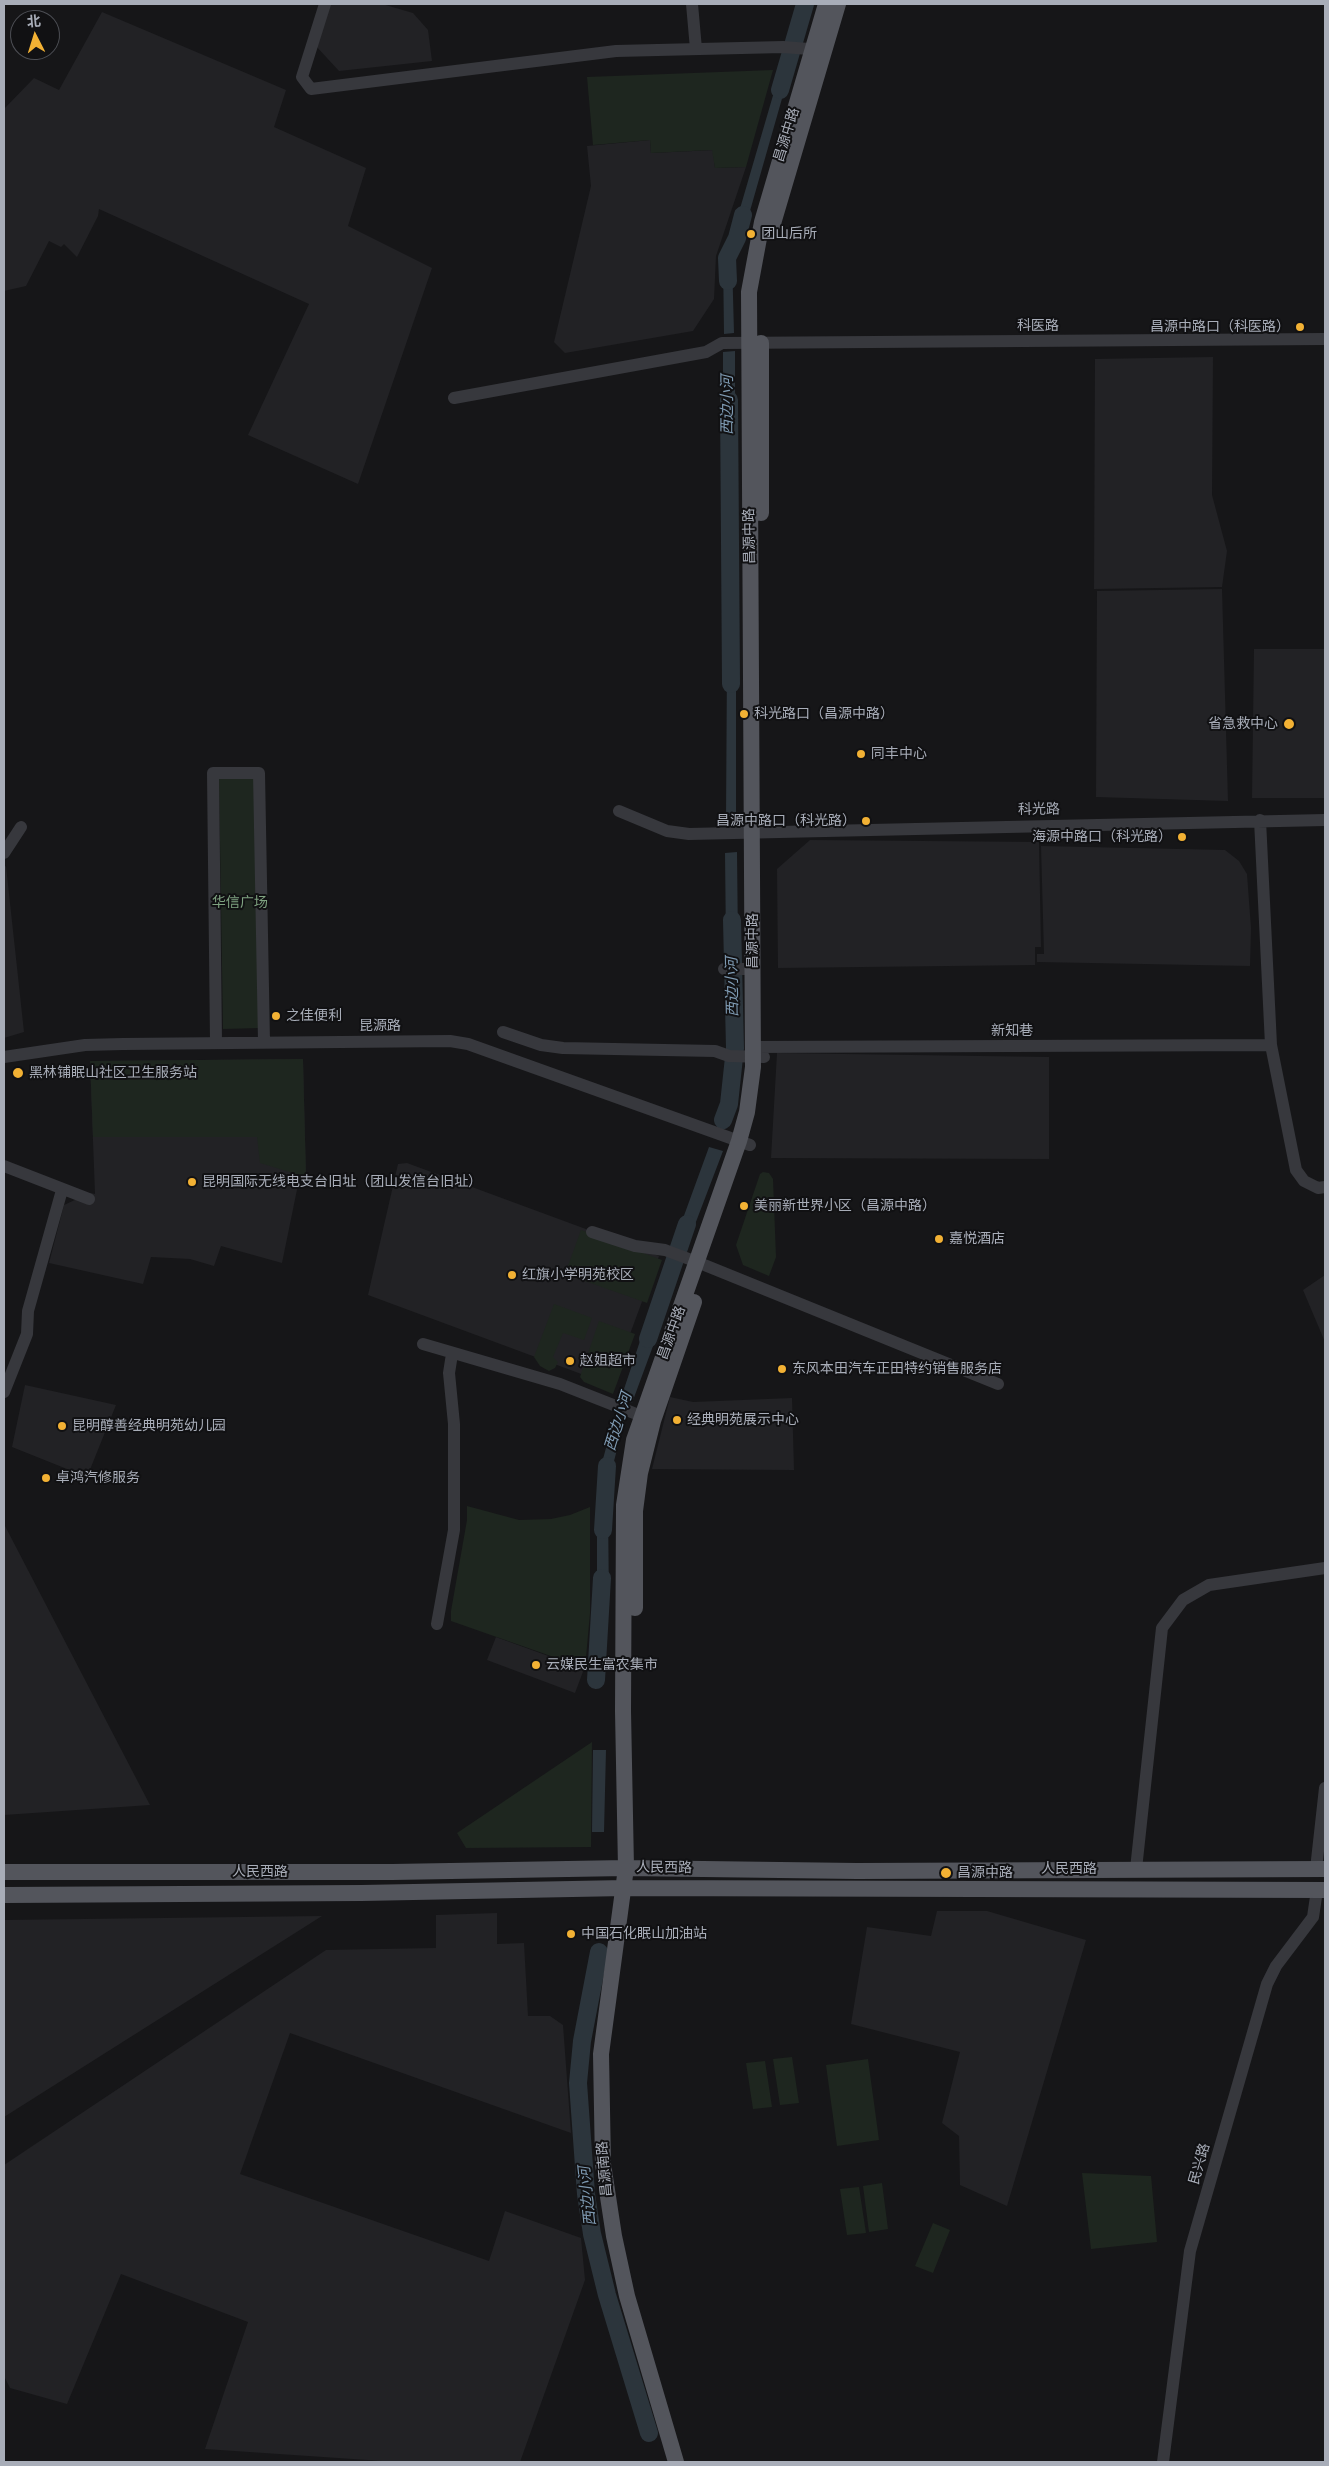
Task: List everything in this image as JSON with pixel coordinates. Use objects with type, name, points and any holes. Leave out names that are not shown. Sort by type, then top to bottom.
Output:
[{"type":"main road","name":"昌源中路","points":[[631,1868],[635,1511],[646,1444],[644,1417],[740,1142],[758,1114],[759,832],[755,342],[766,251],[818,49],[826,4]]},
{"type":"main road","name":"昌源中路","points":[[818,49],[838,4]]},
{"type":"main road","name":"昌源中路","points":[[759,832],[750,969],[759,1052]]},
{"type":"main road","name":"人民西路","points":[[4,1872],[392,1872],[631,1868],[857,1871],[1321,1869]]},
{"type":"main road","name":"昌源南路","points":[[631,1868],[612,2054],[614,2162],[621,2215],[638,2293],[687,2462]]},
{"type":"main road","name":"人民西路","points":[[4,1895],[352,1893],[630,1888],[1321,1890]]},
{"type":"main road","name":"昌源南路","points":[[630,1888],[601,2054],[603,2164],[614,2236],[627,2296],[676,2462]]},
{"type":"street","points":[[325,4],[302,77],[311,89],[597,52],[783,47],[818,49]]},
{"type":"street","points":[[692,4],[696,49]]},
{"type":"street","name":"科医路","points":[[454,398],[706,352],[722,343],[1325,340]]},
{"type":"street","points":[[216,1042],[214,773],[259,773],[264,1042]]},
{"type":"street","name":"科光路","points":[[619,811],[667,831],[689,834],[1325,820]]},
{"type":"street","points":[[1260,820],[1271,1045],[1296,1170],[1304,1181],[1318,1188],[1325,1187]]},
{"type":"street","points":[[4,853],[21,827]]},
{"type":"street","points":[[724,970],[750,969]]},
{"type":"street","name":"新知巷","points":[[503,1032],[541,1045],[557,1048],[715,1050],[729,1056],[759,1052],[1271,1045]]},
{"type":"street","name":"昆源路","points":[[4,1057],[85,1045],[216,1042],[450,1041],[468,1044],[740,1142]]},
{"type":"street","points":[[4,1166],[89,1199]]},
{"type":"street","points":[[4,1392],[27,1334],[28,1311],[62,1190]]},
{"type":"street","points":[[592,1232],[635,1246],[665,1250],[998,1384]]},
{"type":"street","points":[[423,1344],[560,1384],[644,1417]]},
{"type":"street","points":[[437,1624],[454,1530],[454,1424],[449,1373],[452,1354]]},
{"type":"street","points":[[1136,1869],[1162,1628],[1183,1600],[1209,1585],[1325,1568]]},
{"type":"street","points":[[1321,1869],[1325,1788]]},
{"type":"street","name":"民兴路","points":[[1163,2462],[1190,2251],[1267,1984],[1276,1966],[1313,1917],[1321,1890]]},
{"type":"shaded area","points":[[329,4],[382,4],[413,13],[428,30],[432,61],[339,71],[315,45]]},
{"type":"shaded area","points":[[102,12],[286,90],[274,127],[366,168],[348,226],[432,268],[358,484],[248,435],[309,304],[99,209],[98,216],[77,257],[64,244],[61,247],[49,241],[26,286],[4,291],[4,109],[34,78],[59,90]]},
{"type":"shaded area","points":[[650,140],[651,153],[713,150],[715,168],[746,167],[716,256],[714,299],[693,331],[565,353],[554,342],[591,186],[587,146]]},
{"type":"shaded area","points":[[1213,357],[1212,495],[1227,551],[1222,587],[1094,589],[1095,359]]},
{"type":"shaded area","points":[[1222,589],[1228,801],[1096,797],[1097,591]]},
{"type":"shaded area","name":"省急救中心","points":[[1254,649],[1325,649],[1325,798],[1252,798]]},
{"type":"shaded area","points":[[810,840],[1039,842],[1041,947],[1035,947],[1035,965],[778,968],[777,869]]},
{"type":"shaded area","points":[[1041,846],[1225,850],[1239,861],[1247,874],[1251,928],[1250,966],[1037,962],[1037,954],[1044,954]]},
{"type":"shaded area","points":[[6,866],[24,1032],[4,1038],[4,867]]},
{"type":"shaded area","points":[[777,1053],[1049,1057],[1049,1159],[771,1158]]},
{"type":"shaded area","points":[[303,1059],[306,1177],[300,1175],[282,1263],[221,1246],[214,1266],[190,1259],[151,1257],[143,1284],[49,1263],[64,1205],[90,1193],[95,1194],[90,1061]]},
{"type":"shaded area","name":"红旗小学明苑校区","points":[[407,1163],[659,1256],[611,1385],[368,1295],[398,1164]]},
{"type":"shaded area","points":[[1325,1275],[1325,1342],[1303,1290]]},
{"type":"shaded area","name":"昆明醇善经典明苑幼儿园","points":[[25,1385],[116,1405],[87,1477],[12,1447]]},
{"type":"shaded area","points":[[670,1397],[693,1402],[792,1398],[794,1470],[652,1469]]},
{"type":"shaded area","points":[[4,1524],[150,1805],[4,1815]]},
{"type":"shaded area","name":"云媒民生富农集市","points":[[496,1637],[584,1669],[575,1693],[487,1660]]},
{"type":"shaded area","points":[[937,1911],[987,1911],[1086,1940],[1007,2206],[960,2185],[959,2136],[942,2123],[960,2052],[851,2024],[867,1927],[931,1936]]},
{"type":"shaded area","points":[[497,1913],[497,1944],[524,1943],[528,2016],[550,2016],[563,2025],[571,2133],[290,2033],[240,2174],[489,2261],[505,2211],[581,2238],[585,2280],[520,2462],[397,2462],[205,2449],[248,2322],[121,2274],[67,2404],[10,2388],[4,2376],[4,2165],[326,1950],[436,1948],[436,1915]]},
{"type":"shaded area","points":[[322,1916],[4,2117],[4,1920]]},
{"type":"green space","points":[[773,70],[746,167],[715,168],[712,150],[651,153],[650,140],[593,145],[587,77]]},
{"type":"green space","name":"华信广场","points":[[219,778],[256,778],[260,1028],[223,1029]]},
{"type":"green space","points":[[303,1059],[306,1177],[260,1163],[257,1137],[93,1137],[90,1061]]},
{"type":"green space","points":[[763,1172],[769,1173],[773,1179],[776,1257],[769,1276],[743,1265],[736,1245],[760,1174]]},
{"type":"green space","points":[[581,1230],[662,1260],[647,1303],[565,1274]]},
{"type":"green space","points":[[554,1304],[592,1318],[584,1340],[563,1333],[553,1357],[558,1362],[555,1368],[549,1371],[540,1366],[534,1357]]},
{"type":"green space","points":[[599,1321],[635,1334],[613,1394],[584,1382],[580,1377]]},
{"type":"green space","points":[[467,1506],[519,1520],[551,1519],[570,1515],[590,1507],[590,1613],[585,1668],[451,1621],[451,1611],[467,1520]]},
{"type":"green space","points":[[592,1742],[591,1847],[466,1848],[457,1833]]},
{"type":"green space","points":[[792,2057],[799,2103],[780,2105],[773,2059]]},
{"type":"green space","points":[[868,2059],[879,2140],[837,2146],[826,2065]]},
{"type":"green space","points":[[765,2061],[772,2107],[753,2109],[746,2063]]},
{"type":"green space","points":[[1082,2173],[1151,2176],[1157,2242],[1091,2249]]},
{"type":"green space","points":[[882,2183],[888,2229],[869,2232],[863,2186]]},
{"type":"green space","points":[[859,2187],[866,2233],[847,2235],[840,2189]]},
{"type":"green space","points":[[933,2223],[950,2230],[933,2273],[915,2266]]},
{"type":"water","points":[[798,4],[812,4],[805,26],[791,27]]},
{"type":"water","points":[[791,67],[742,239],[732,236],[781,68]]},
{"type":"water","points":[[723,257],[732,259],[734,333],[724,334]]},
{"type":"water","points":[[735,351],[735,424],[723,424],[723,352]]},
{"type":"water","points":[[723,434],[734,434],[735,502],[724,502]]},
{"type":"water","points":[[725,513],[735,513],[736,569],[726,569]]},
{"type":"water","points":[[734,581],[738,644],[728,644],[725,582]]},
{"type":"water","points":[[727,661],[736,661],[736,818],[726,818]]},
{"type":"water","points":[[737,852],[738,943],[726,944],[725,853]]},
{"type":"water","points":[[729,982],[739,982],[740,1049],[730,1047]]},
{"type":"water","points":[[728,1062],[740,1064],[729,1122],[720,1119]]},
{"type":"water","points":[[709,1147],[723,1151],[686,1248],[674,1243]]},
{"type":"water","points":[[668,1258],[682,1262],[665,1307],[653,1303]]},
{"type":"water","points":[[649,1314],[663,1319],[632,1403],[621,1398]]},
{"type":"water","points":[[615,1415],[625,1418],[612,1469],[611,1489],[599,1490],[603,1459]]},
{"type":"water","points":[[597,1507],[608,1507],[609,1603],[597,1603]]},
{"type":"water","points":[[595,1620],[607,1620],[602,1680],[590,1680]]},
{"type":"water","points":[[593,1750],[606,1750],[604,1832],[592,1832]]},
{"type":"waterway","name":"西边小河","points":[[780,90],[805,4]]},
{"type":"waterway","name":"西边小河","points":[[728,281],[727,258],[737,238],[743,215]]},
{"type":"waterway","name":"西边小河","points":[[729,400],[731,684]]},
{"type":"waterway","name":"西边小河","points":[[723,1120],[729,1104],[735,1048],[732,920]]},
{"type":"waterway","name":"西边小河","points":[[648,1339],[687,1224]]},
{"type":"waterway","name":"西边小河","points":[[603,1530],[607,1466]]},
{"type":"waterway","name":"西边小河","points":[[596,1680],[602,1578]]},
{"type":"waterway","name":"西边小河","points":[[599,1952],[582,2041],[578,2083],[586,2194],[592,2234],[607,2295],[649,2433]]},
{"type":"place","name":"团山后所","points":[[751,234]]},
{"type":"place","name":"昌源中路口（科医路）","points":[[1300,327]]},
{"type":"place","name":"科光路口（昌源中路）","points":[[744,714]]},
{"type":"place","name":"省急救中心","points":[[1289,724]]},
{"type":"place","name":"同丰中心","points":[[861,754]]},
{"type":"place","name":"昌源中路口（科光路）","points":[[866,821]]},
{"type":"place","name":"海源中路口（科光路）","points":[[1182,837]]},
{"type":"place","name":"之佳便利","points":[[276,1016]]},
{"type":"place","name":"黑林铺眠山社区卫生服务站","points":[[18,1073]]},
{"type":"place","name":"昆明国际无线电支台旧址（团山发信台旧址）","points":[[192,1182]]},
{"type":"place","name":"美丽新世界小区（昌源中路）","points":[[744,1206]]},
{"type":"place","name":"嘉悦酒店","points":[[939,1239]]},
{"type":"place","name":"红旗小学明苑校区","points":[[512,1275]]},
{"type":"place","name":"赵姐超市","points":[[570,1361]]},
{"type":"place","name":"东风本田汽车正田特约销售服务店","points":[[782,1369]]},
{"type":"place","name":"经典明苑展示中心","points":[[677,1420]]},
{"type":"place","name":"昆明醇善经典明苑幼儿园","points":[[62,1426]]},
{"type":"place","name":"卓鸿汽修服务","points":[[46,1478]]},
{"type":"place","name":"云媒民生富农集市","points":[[536,1665]]},
{"type":"place","name":"昌源中路","points":[[946,1873]]},
{"type":"place","name":"中国石化眠山加油站","points":[[571,1934]]}]
